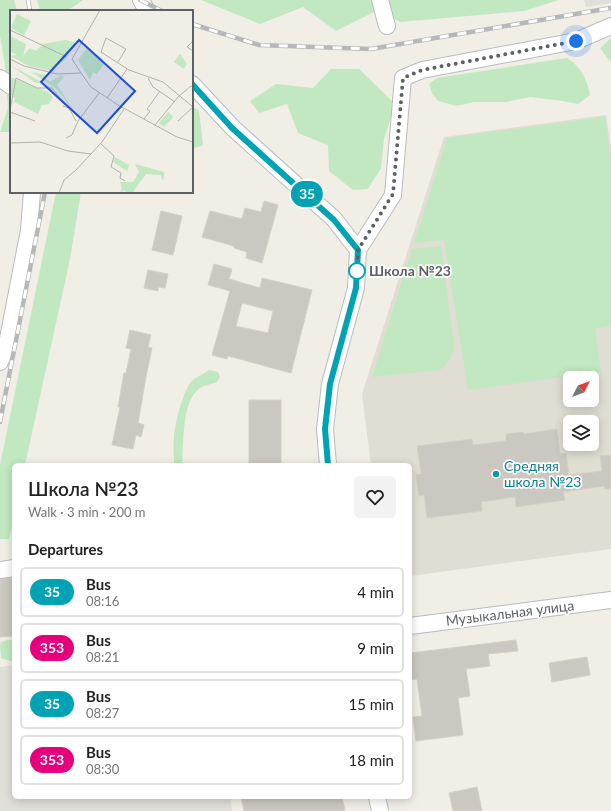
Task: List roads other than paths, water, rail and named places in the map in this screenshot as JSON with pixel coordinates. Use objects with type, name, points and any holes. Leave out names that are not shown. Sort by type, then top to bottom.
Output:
[{"type":"street","points":[[141,0],[146,10]]},
{"type":"street","points":[[380,0],[387,26]]},
{"type":"street","points":[[328,463],[325,429],[330,384],[356,288],[358,250],[393,194],[403,78],[422,70],[576,41],[611,26]]},
{"type":"street","points":[[0,78],[10,85]]},
{"type":"street","points":[[193,85],[232,128],[334,220],[358,250]]},
{"type":"street","points":[[0,362],[7,344],[27,238],[32,193]]},
{"type":"street","points":[[0,570],[12,568]]},
{"type":"street","name":"Музыкальная улица","points":[[412,626],[611,600]]},
{"type":"street","points":[[377,799],[380,811]]},
{"type":"railway","points":[[28,0],[30,10]]},
{"type":"railway","points":[[140,0],[160,10]]},
{"type":"railway","points":[[193,24],[259,45],[371,49],[611,8]]},
{"type":"railway","points":[[0,422],[45,193]]},
{"type":"place","name":"Школа №23","points":[[357,271]]},
{"type":"place","name":"Средняя школа №23","points":[[496,474]]}]
